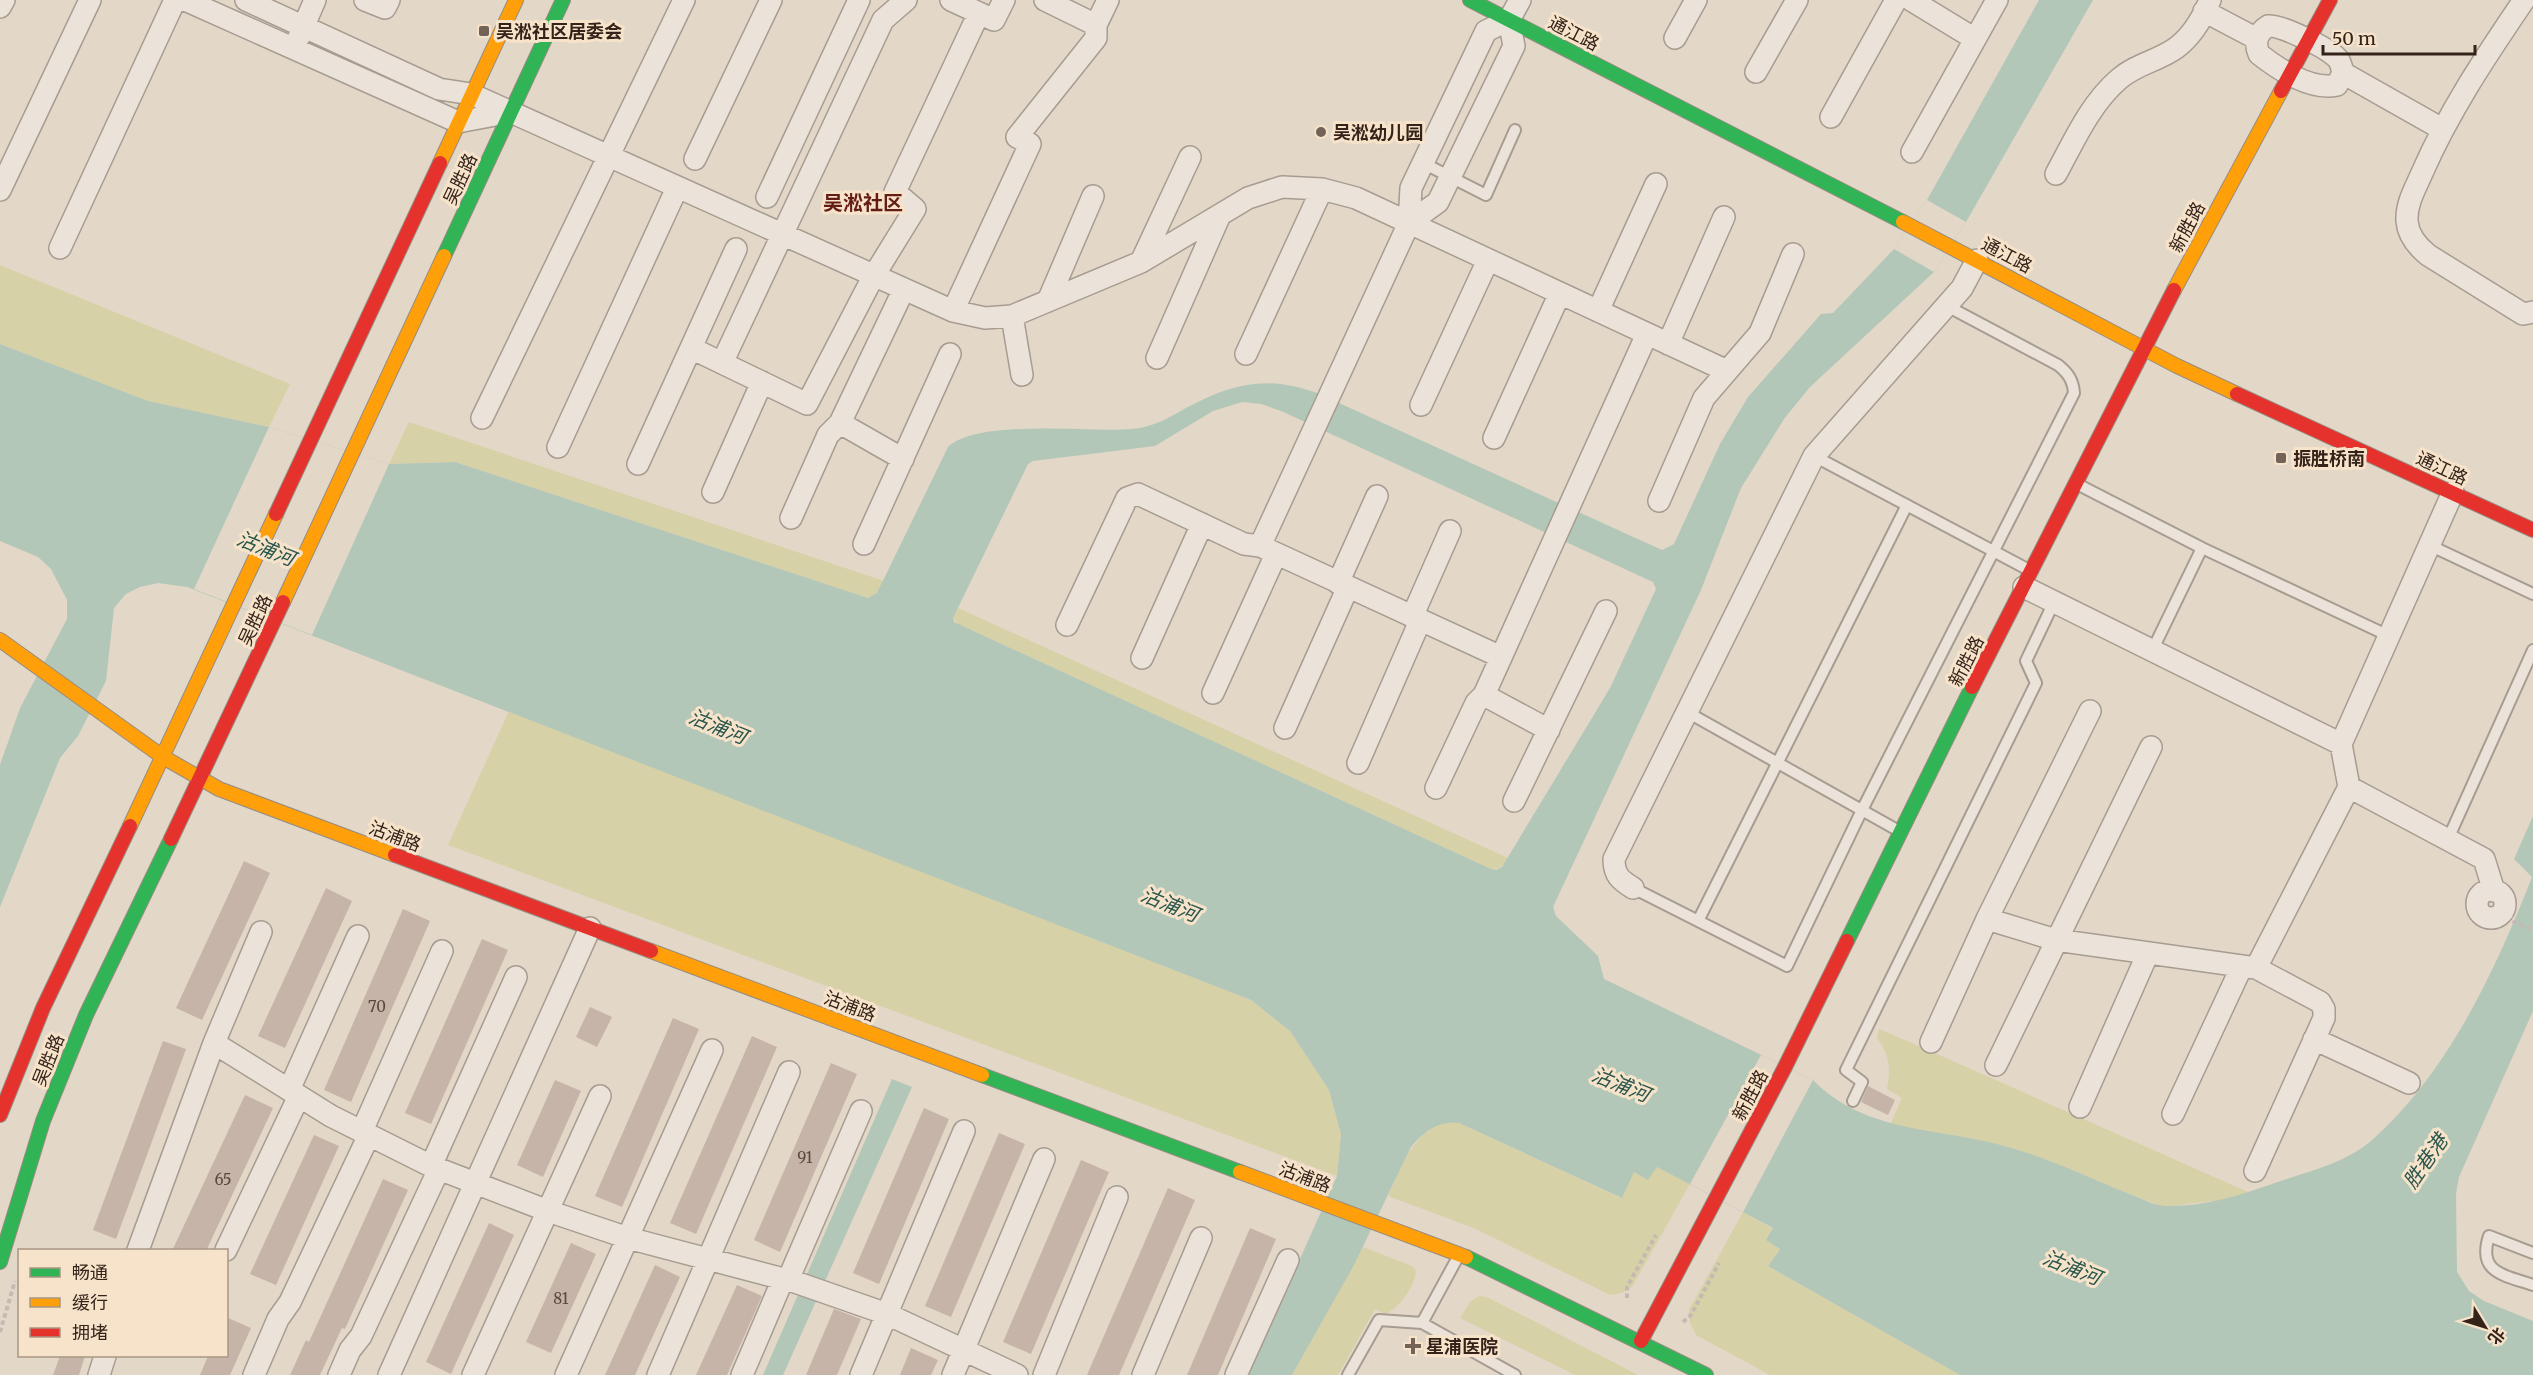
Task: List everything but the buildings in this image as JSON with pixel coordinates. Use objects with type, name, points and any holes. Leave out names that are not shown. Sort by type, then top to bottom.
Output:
[{"type":"street","points":[[0,7],[4,0]]},
{"type":"street","points":[[0,190],[90,0]]},
{"type":"street","points":[[60,248],[175,0]]},
{"type":"street","points":[[185,0],[458,122],[511,112]]},
{"type":"street","points":[[246,0],[439,89],[471,94],[903,291],[953,311],[985,318],[1012,316],[1142,262],[1248,198],[1282,187],[1322,189],[1356,198],[1727,371]]},
{"type":"street","points":[[293,48],[315,0]]},
{"type":"street","points":[[365,0],[385,8],[389,0]]},
{"type":"street","name":"吴胜路","points":[[0,1115],[43,1008],[163,757],[516,0]]},
{"type":"street","name":"吴胜路","points":[[0,1262],[43,1121],[86,1015],[200,779],[563,0]]},
{"type":"street","points":[[482,418],[684,0]]},
{"type":"street","points":[[695,159],[771,0]]},
{"type":"street","points":[[722,363],[780,235],[883,20],[906,0]]},
{"type":"street","points":[[951,0],[994,20],[1004,0]]},
{"type":"street","points":[[1045,0],[1096,25]]},
{"type":"street","points":[[953,311],[1030,144],[1017,137],[1096,38],[1096,25],[1108,0]]},
{"type":"street","name":"通江路","points":[[1470,0],[1910,225],[2143,348],[2533,530]]},
{"type":"street","points":[[1213,693],[1312,432],[1409,223],[1411,188],[1486,31],[1509,20],[1520,0]]},
{"type":"street","points":[[1675,38],[1696,0]]},
{"type":"street","points":[[1756,72],[1797,0]]},
{"type":"street","points":[[1831,117],[1896,0]]},
{"type":"street","points":[[1911,0],[1975,39]]},
{"type":"street","points":[[1912,152],[1997,0]]},
{"type":"street","name":"新胜路","points":[[1641,1341],[1785,1067],[1900,831],[2143,348],[2330,0]]},
{"type":"street","points":[[2524,0],[2480,64],[2439,135],[2408,205],[2407,222],[2411,236],[2428,255],[2523,314],[2533,312]]},
{"type":"street","points":[[767,197],[853,2],[883,20]]},
{"type":"street","points":[[2056,174],[2084,122],[2107,92],[2134,67],[2174,49],[2187,38],[2208,5],[2259,35]]},
{"type":"street","points":[[691,348],[807,404],[873,277],[915,209],[895,192],[979,13]]},
{"type":"street","points":[[1409,223],[1438,202],[1514,46],[1509,20]]},
{"type":"street","points":[[2259,35],[2276,26],[2308,42],[2339,61],[2340,79]]},
{"type":"street","points":[[2259,35],[2259,54],[2291,73],[2325,88],[2340,79]]},
{"type":"street","points":[[2340,79],[2439,135]]},
{"type":"street","points":[[1142,262],[1190,157]]},
{"type":"street","points":[[1598,311],[1656,184]]},
{"type":"street","points":[[558,447],[677,188]]},
{"type":"street","points":[[1246,354],[1322,189]]},
{"type":"street","points":[[1048,301],[1093,196]]},
{"type":"street","points":[[1157,358],[1220,215]]},
{"type":"street","points":[[1668,344],[1724,218]]},
{"type":"street","points":[[638,464],[736,249]]},
{"type":"street","points":[[1659,501],[1704,398],[1760,333],[1793,254]]},
{"type":"street","points":[[1420,405],[1488,260]]},
{"type":"street","points":[[1633,888],[1620,880],[1614,870],[1614,859],[1814,456],[1962,288],[1977,260]]},
{"type":"street","points":[[791,518],[828,435],[840,423],[903,291]]},
{"type":"street","points":[[1494,438],[1560,293]]},
{"type":"street","points":[[1012,316],[1022,375]]},
{"type":"street","points":[[1436,788],[1476,703],[1484,695],[1647,334]]},
{"type":"street","points":[[864,544],[950,354]]},
{"type":"street","points":[[713,492],[762,382]]},
{"type":"street","points":[[840,423],[903,459]]},
{"type":"street","points":[[2173,1114],[2249,967],[2349,787],[2341,744],[2452,492]]},
{"type":"street","points":[[1067,625],[1127,498],[1138,494],[1244,544],[1268,550],[1501,657]]},
{"type":"street","points":[[1285,728],[1377,496]]},
{"type":"street","points":[[1142,658],[1202,524]]},
{"type":"street","points":[[1358,763],[1450,531]]},
{"type":"street","points":[[2028,579],[2054,602],[2341,744]]},
{"type":"street","points":[[1514,801],[1606,611]]},
{"type":"street","name":"沽浦路","points":[[0,640],[163,757],[226,792],[1459,1254],[1641,1341],[1706,1375]]},
{"type":"street","points":[[1484,695],[1549,730]]},
{"type":"street","points":[[1930,1042],[1987,919],[2090,711]]},
{"type":"street","points":[[1996,1065],[2151,747]]},
{"type":"street","points":[[2349,787],[2484,859],[2504,907]]},
{"type":"street","points":[[1987,919],[2056,940],[2249,967],[2320,1002],[2324,1009],[2324,1018],[2255,1171]]},
{"type":"street","points":[[389,1375],[590,928]]},
{"type":"street","points":[[139,1249],[214,1043],[261,932]]},
{"type":"street","points":[[227,1249],[358,936]]},
{"type":"street","points":[[254,1375],[365,1133],[442,951]]},
{"type":"street","points":[[2080,1107],[2148,953]]},
{"type":"street","points":[[339,1375],[350,1350],[361,1336],[516,977]]},
{"type":"street","points":[[2314,1039],[2409,1083]]},
{"type":"street","points":[[214,1043],[294,1093],[365,1133],[435,1167],[548,1211],[628,1238],[789,1280],[887,1314],[964,1348],[1012,1374]]},
{"type":"street","points":[[566,1375],[712,1050]]},
{"type":"street","points":[[658,1375],[789,1072]]},
{"type":"street","points":[[473,1375],[600,1096]]},
{"type":"street","points":[[742,1375],[789,1280],[861,1111]]},
{"type":"street","points":[[861,1375],[964,1131]]},
{"type":"street","points":[[953,1375],[1044,1159]]},
{"type":"street","points":[[1044,1375],[1116,1197]]},
{"type":"street","points":[[1143,1375],[1201,1238]]},
{"type":"street","points":[[1236,1375],[1288,1260]]},
{"type":"street","points":[[99,1375],[105,1357]]},
{"type":"lane","points":[[1423,163],[1486,195],[1515,130]]},
{"type":"lane","points":[[1633,888],[1787,966],[1862,810],[2074,393],[2074,383],[2058,365],[1947,306]]},
{"type":"lane","points":[[1814,456],[1994,551],[2028,579]]},
{"type":"lane","points":[[2076,484],[2202,548],[2389,636]]},
{"type":"lane","points":[[1698,921],[1907,505]]},
{"type":"lane","points":[[2429,544],[2533,594]]},
{"type":"lane","points":[[2152,651],[2202,548]]},
{"type":"lane","points":[[1853,1101],[1862,1082],[1846,1070],[2036,683],[2026,661],[2054,602]]},
{"type":"lane","points":[[2448,839],[2533,650]]},
{"type":"lane","points":[[1687,712],[1900,831]]},
{"type":"lane","points":[[2533,1253],[2489,1236],[2484,1251],[2485,1259],[2498,1272],[2533,1285]]},
{"type":"lane","points":[[1422,1323],[1459,1254]]},
{"type":"lane","points":[[1348,1375],[1379,1320],[1422,1323],[1515,1375]]},
{"type":"path","points":[[2504,907],[2533,930]]},
{"type":"path","points":[[1627,1298],[1627,1287],[1656,1235]]},
{"type":"path","points":[[1683,1322],[1691,1316],[1719,1263]]},
{"type":"path","points":[[0,1332],[16,1278]]},
{"type":"shaded area","points":[[0,265],[290,384],[269,427],[148,401],[0,344]]},
{"type":"shaded area","points":[[409,422],[884,581],[877,593],[868,598],[455,462],[389,464]]},
{"type":"shaded area","points":[[958,608],[1508,858],[1498,868],[1489,868],[958,624],[953,618]]},
{"type":"shaded area","points":[[509,711],[1251,1000],[1290,1031],[1329,1090],[1341,1134],[1337,1176],[448,845]]},
{"type":"shaded area","points":[[1879,1029],[2248,1192],[2230,1199],[2164,1207],[2004,1146],[1890,1125],[1902,1098],[1887,1089],[1888,1062],[1885,1051],[1877,1038]]},
{"type":"shaded area","points":[[1447,1122],[1459,1123],[1621,1198],[1634,1172],[1657,1167],[1690,1184],[1632,1287],[1621,1293],[1610,1295],[1476,1229],[1388,1196],[1404,1162],[1417,1142],[1435,1127]]},
{"type":"shaded area","points":[[1743,1212],[1773,1229],[1780,1248],[1768,1266],[1960,1375],[1770,1375],[1696,1335],[1690,1323],[1689,1310]]},
{"type":"shaded area","points":[[1363,1247],[1412,1266],[1416,1271],[1409,1290],[1391,1311],[1385,1314],[1375,1309],[1338,1375],[1292,1375]]},
{"type":"shaded area","points":[[1479,1296],[1487,1297],[1638,1375],[1575,1375],[1460,1318],[1471,1301]]},
{"type":"water","points":[[2039,0],[2093,0],[1966,222],[1934,272],[1810,387],[1784,419],[1741,488],[1701,590],[1553,907],[1556,916],[1598,956],[1604,979],[1813,1080],[1834,1098],[1856,1110],[1879,1120],[1979,1140],[2020,1151],[2051,1161],[2157,1205],[2193,1205],[2246,1193],[2337,1161],[2372,1140],[2399,1113],[2447,1052],[2486,983],[2532,877],[2514,859],[2533,816],[2533,1011],[2459,1177],[2456,1194],[2457,1272],[2469,1291],[2484,1301],[2533,1321],[2533,1375],[1960,1375],[1768,1266],[1780,1249],[1766,1240],[1773,1228],[1657,1167],[1648,1180],[1634,1172],[1622,1198],[1459,1123],[1451,1123],[1432,1128],[1411,1147],[1354,1265],[1292,1375],[1248,1375],[1337,1176],[1341,1134],[1329,1090],[1290,1031],[1251,1000],[187,587],[158,583],[140,587],[126,594],[114,608],[106,681],[78,736],[60,758],[0,907],[0,765],[20,708],[67,619],[67,600],[51,569],[38,557],[0,541],[0,344],[148,401],[269,427],[389,464],[455,462],[868,598],[877,593],[948,447],[963,438],[1009,430],[1112,430],[1146,427],[1219,393],[1250,384],[1266,383],[1299,387],[1317,393],[1662,550],[1674,544],[1720,444],[1748,397],[1821,314],[1833,313],[1894,249],[1927,200]],"holes":[[[1242,402],[1261,404],[1281,411],[1653,582],[1656,589],[1610,688],[1502,867],[1496,870],[1489,868],[954,622],[953,618],[1028,464],[1033,461],[1155,446],[1213,411]]]},
{"type":"water","points":[[892,1079],[912,1087],[783,1375],[763,1375]]},
{"type":"pier","points":[[1927,200],[1966,222],[1934,272],[1894,249]]},
{"type":"pier","points":[[269,427],[389,464],[312,635],[194,589]]},
{"type":"pier","points":[[1761,1055],[1813,1080],[1743,1212],[1690,1184]]},
{"type":"traffic: fast","points":[[444,256],[563,0]]},
{"type":"traffic: fast","points":[[1470,0],[1903,222]]},
{"type":"traffic: fast","points":[[1847,941],[1972,687]]},
{"type":"traffic: fast","points":[[0,1262],[43,1121],[86,1015],[171,839]]},
{"type":"traffic: fast","points":[[982,1075],[1240,1172]]},
{"type":"traffic: fast","points":[[1466,1257],[1706,1375]]},
{"type":"traffic: slow","points":[[440,163],[516,0]]},
{"type":"traffic: slow","points":[[2174,290],[2281,91]]},
{"type":"traffic: slow","points":[[1903,222],[2177,366],[2237,394]]},
{"type":"traffic: slow","points":[[283,602],[444,256]]},
{"type":"traffic: slow","points":[[130,826],[276,514]]},
{"type":"traffic: slow","points":[[0,640],[163,757],[219,789],[395,855]]},
{"type":"traffic: slow","points":[[651,951],[982,1075]]},
{"type":"traffic: slow","points":[[1240,1172],[1466,1257]]},
{"type":"traffic: jam","points":[[2281,91],[2330,0]]},
{"type":"traffic: jam","points":[[276,514],[440,163]]},
{"type":"traffic: jam","points":[[1972,687],[2174,290]]},
{"type":"traffic: jam","points":[[2237,394],[2533,530]]},
{"type":"traffic: jam","points":[[171,839],[283,602]]},
{"type":"traffic: jam","points":[[0,1115],[43,1008],[130,826]]},
{"type":"traffic: jam","points":[[395,855],[651,951]]},
{"type":"traffic: jam","points":[[1641,1341],[1785,1067],[1847,941]]},
{"type":"place","name":"吴淞社区居委会","points":[[484,31]]},
{"type":"place","name":"吴淞幼儿园","points":[[1321,132]]},
{"type":"place","name":"振胜桥南","points":[[2281,458]]},
{"type":"place","name":"星浦医院","points":[[1413,1346]]},
{"type":"district","name":"吴淞社区","points":[[863,202]]},
{"type":"water label","name":"沽浦河","points":[[266,548]]},
{"type":"water label","name":"沽浦河","points":[[718,726]]},
{"type":"water label","name":"沽浦河","points":[[1170,904]]},
{"type":"water label","name":"沽浦河","points":[[1621,1084]]},
{"type":"water label","name":"胜巷港","points":[[2425,1161]]},
{"type":"water label","name":"沽浦河","points":[[2072,1267]]}]
